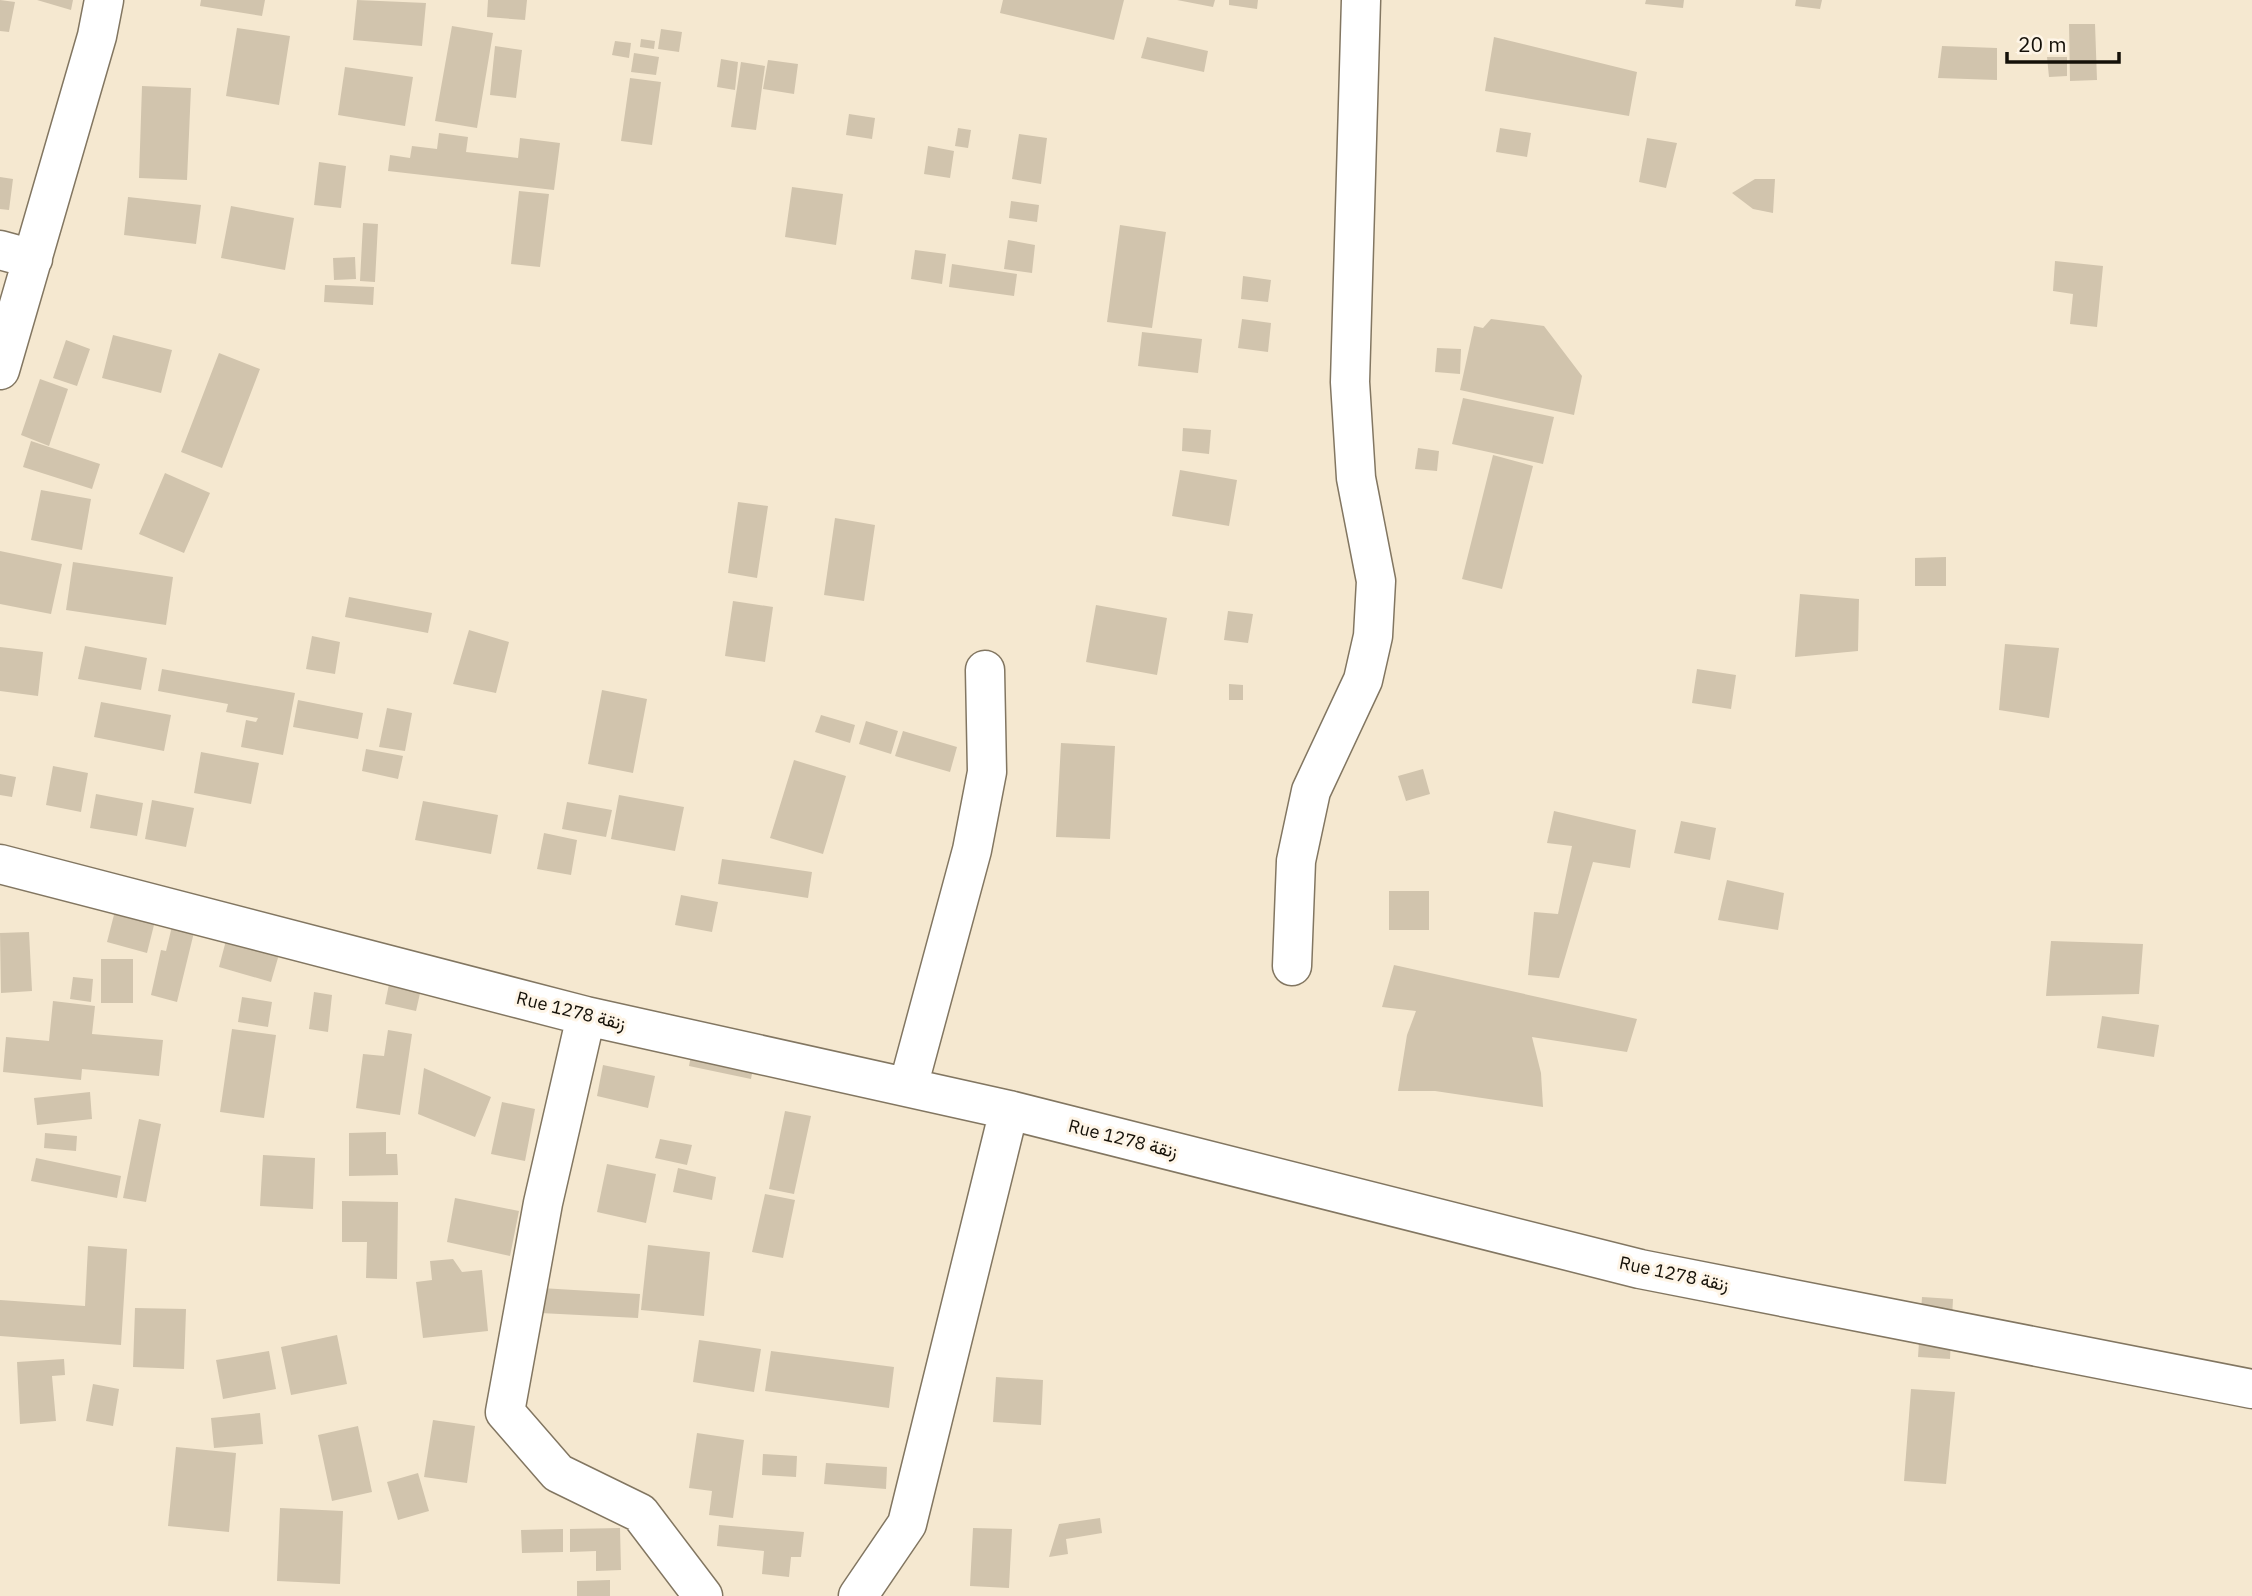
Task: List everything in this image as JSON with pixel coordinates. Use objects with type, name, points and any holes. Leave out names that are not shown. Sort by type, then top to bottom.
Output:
[{"type":"street","points":[[0,370],[16,255],[97,36],[104,0]]},
{"type":"street","points":[[1292,966],[1296,861],[1311,791],[1363,680],[1373,636],[1376,581],[1356,478],[1350,382],[1361,0]]},
{"type":"street","points":[[908,1087],[972,850],[987,772],[985,670]]},
{"type":"street","name":"Rue 1278 زنقة","points":[[0,864],[586,1016],[1009,1110],[1640,1269],[2252,1389]]},
{"type":"street","points":[[586,1016],[543,1203],[505,1412],[558,1473],[640,1513],[703,1596]]},
{"type":"street","points":[[858,1596],[907,1524],[1009,1110]]},
{"type":"building","points":[[0,0],[15,2],[9,32],[0,31]]},
{"type":"building","points":[[37,0],[73,0],[71,10]]},
{"type":"building","points":[[201,0],[265,0],[262,16],[200,6]]},
{"type":"building","points":[[357,0],[426,3],[422,46],[353,40]]},
{"type":"building","points":[[488,0],[527,0],[525,20],[487,17]]},
{"type":"building","points":[[1003,0],[1124,0],[1114,40],[1000,13]]},
{"type":"building","points":[[1177,0],[1215,0],[1213,7]]},
{"type":"building","points":[[1229,0],[1258,0],[1257,9],[1229,5]]},
{"type":"building","points":[[1646,0],[1684,0],[1683,8],[1645,4]]},
{"type":"building","points":[[1796,0],[1822,0],[1820,9],[1795,6]]},
{"type":"building","points":[[2069,24],[2095,24],[2097,80],[2070,81]]},
{"type":"building","points":[[452,26],[493,33],[477,128],[435,121]]},
{"type":"building","points":[[237,28],[290,36],[279,105],[226,96]]},
{"type":"building","points":[[661,29],[682,32],[679,52],[658,49]]},
{"type":"building","points":[[1147,37],[1208,51],[1204,72],[1141,58]]},
{"type":"building","points":[[1494,37],[1637,72],[1629,116],[1485,91]]},
{"type":"building","points":[[641,39],[655,41],[654,49],[640,47]]},
{"type":"building","points":[[615,41],[631,43],[629,58],[612,55]]},
{"type":"building","points":[[495,46],[522,50],[516,98],[490,95]]},
{"type":"building","points":[[1942,46],[1997,48],[1997,80],[1938,78]]},
{"type":"building","points":[[634,53],[659,57],[656,75],[631,72]]},
{"type":"building","points":[[2047,57],[2067,57],[2067,76],[2049,77]]},
{"type":"building","points":[[721,59],[738,62],[735,90],[717,87]]},
{"type":"building","points":[[768,60],[798,64],[794,94],[763,89]]},
{"type":"building","points":[[741,62],[765,66],[756,130],[731,127]]},
{"type":"building","points":[[345,67],[413,77],[405,126],[338,115]]},
{"type":"building","points":[[630,78],[661,82],[652,145],[621,141]]},
{"type":"building","points":[[142,86],[191,88],[187,180],[139,178]]},
{"type":"building","points":[[849,114],[875,118],[872,139],[846,135]]},
{"type":"building","points":[[958,128],[971,130],[968,148],[955,146]]},
{"type":"building","points":[[1500,128],[1531,133],[1527,157],[1496,152]]},
{"type":"building","points":[[439,133],[468,137],[466,152],[518,158],[520,138],[560,143],[554,190],[388,171],[390,155],[410,158],[412,146],[437,149]]},
{"type":"building","points":[[1019,134],[1047,138],[1041,184],[1012,179]]},
{"type":"building","points":[[1647,138],[1677,143],[1666,188],[1639,182]]},
{"type":"building","points":[[928,146],[954,151],[950,178],[924,174]]},
{"type":"building","points":[[319,162],[346,166],[341,208],[314,205]]},
{"type":"building","points":[[0,177],[13,179],[9,210],[0,209]]},
{"type":"building","points":[[1755,179],[1775,179],[1773,213],[1753,209],[1732,193]]},
{"type":"building","points":[[792,187],[843,194],[836,245],[785,237]]},
{"type":"building","points":[[519,191],[549,194],[540,267],[511,264]]},
{"type":"building","points":[[128,197],[201,205],[196,244],[124,235]]},
{"type":"building","points":[[1011,201],[1039,205],[1037,222],[1009,218]]},
{"type":"building","points":[[231,206],[294,218],[285,270],[221,258]]},
{"type":"building","points":[[363,223],[378,224],[375,282],[360,281]]},
{"type":"building","points":[[1120,225],[1166,232],[1152,328],[1107,322]]},
{"type":"building","points":[[1008,240],[1035,245],[1032,273],[1004,269]]},
{"type":"building","points":[[915,250],[946,254],[942,284],[911,279]]},
{"type":"building","points":[[355,257],[356,279],[334,280],[333,258]]},
{"type":"building","points":[[2055,261],[2103,266],[2097,327],[2070,324],[2073,294],[2053,291]]},
{"type":"building","points":[[952,264],[1017,274],[1014,296],[949,287]]},
{"type":"building","points":[[1243,276],[1271,280],[1268,302],[1241,299]]},
{"type":"building","points":[[325,285],[374,287],[373,305],[324,302]]},
{"type":"building","points":[[1242,319],[1271,323],[1268,352],[1238,348]]},
{"type":"building","points":[[1491,319],[1544,326],[1582,376],[1574,415],[1460,390],[1474,326],[1483,328]]},
{"type":"building","points":[[1142,332],[1202,339],[1198,373],[1138,366]]},
{"type":"building","points":[[113,335],[172,350],[161,393],[102,378]]},
{"type":"building","points":[[66,340],[90,349],[77,386],[53,378]]},
{"type":"building","points":[[1437,348],[1461,349],[1460,374],[1435,372]]},
{"type":"building","points":[[219,353],[260,369],[222,468],[181,452]]},
{"type":"building","points":[[40,379],[68,389],[49,446],[21,435]]},
{"type":"building","points":[[1463,398],[1554,417],[1543,464],[1452,444]]},
{"type":"building","points":[[1183,428],[1211,430],[1209,454],[1182,451]]},
{"type":"building","points":[[31,441],[100,464],[92,489],[23,467]]},
{"type":"building","points":[[1418,448],[1439,451],[1437,471],[1415,469]]},
{"type":"building","points":[[1493,455],[1533,466],[1502,589],[1462,579]]},
{"type":"building","points":[[1180,470],[1237,480],[1229,526],[1172,516]]},
{"type":"building","points":[[165,473],[210,493],[184,553],[139,534]]},
{"type":"building","points":[[41,490],[91,499],[82,550],[31,540]]},
{"type":"building","points":[[738,502],[768,506],[757,578],[728,573]]},
{"type":"building","points":[[835,518],[875,525],[864,601],[824,595]]},
{"type":"building","points":[[0,551],[62,564],[51,614],[0,604]]},
{"type":"building","points":[[1946,557],[1946,586],[1915,586],[1915,558]]},
{"type":"building","points":[[73,562],[173,577],[166,625],[66,610]]},
{"type":"building","points":[[1800,594],[1859,599],[1858,651],[1795,657]]},
{"type":"building","points":[[349,597],[432,613],[428,633],[345,617]]},
{"type":"building","points":[[733,601],[773,607],[765,662],[725,656]]},
{"type":"building","points":[[1096,605],[1167,618],[1157,675],[1086,662]]},
{"type":"building","points":[[1228,611],[1253,614],[1248,643],[1224,640]]},
{"type":"building","points":[[469,630],[509,642],[496,693],[453,684]]},
{"type":"building","points":[[312,636],[340,642],[335,674],[306,669]]},
{"type":"building","points":[[2005,644],[2059,648],[2049,718],[1999,710]]},
{"type":"building","points":[[85,646],[147,658],[141,690],[78,679]]},
{"type":"building","points":[[0,647],[43,652],[38,696],[0,691]]},
{"type":"building","points":[[162,669],[295,693],[283,755],[241,747],[246,720],[256,722],[258,718],[226,712],[228,704],[158,691]]},
{"type":"building","points":[[1697,669],[1736,675],[1731,709],[1692,703]]},
{"type":"building","points":[[1229,684],[1243,685],[1243,700],[1229,700]]},
{"type":"building","points":[[602,690],[647,699],[633,773],[588,764]]},
{"type":"building","points":[[298,700],[363,713],[358,739],[293,727]]},
{"type":"building","points":[[101,702],[171,715],[164,751],[94,737]]},
{"type":"building","points":[[387,708],[412,713],[405,751],[379,747]]},
{"type":"building","points":[[821,715],[855,725],[850,743],[815,732]]},
{"type":"building","points":[[866,721],[898,731],[891,754],[859,744]]},
{"type":"building","points":[[903,731],[957,747],[950,772],[895,756]]},
{"type":"building","points":[[1061,743],[1115,746],[1110,839],[1056,837]]},
{"type":"building","points":[[366,749],[403,756],[398,779],[362,771]]},
{"type":"building","points":[[201,752],[259,763],[251,804],[194,793]]},
{"type":"building","points":[[794,760],[846,776],[823,854],[770,838]]},
{"type":"building","points":[[53,766],[88,773],[81,812],[46,805]]},
{"type":"building","points":[[1423,769],[1430,794],[1406,801],[1398,776]]},
{"type":"building","points":[[0,774],[16,777],[12,797],[0,795]]},
{"type":"building","points":[[96,794],[143,803],[137,836],[90,828]]},
{"type":"building","points":[[619,795],[684,807],[675,851],[611,839]]},
{"type":"building","points":[[152,800],[194,808],[186,847],[145,839]]},
{"type":"building","points":[[423,801],[498,815],[491,854],[415,840]]},
{"type":"building","points":[[567,802],[612,810],[606,837],[562,829]]},
{"type":"building","points":[[1554,811],[1636,830],[1630,868],[1593,862],[1559,978],[1528,975],[1534,912],[1558,914],[1572,846],[1547,843]]},
{"type":"building","points":[[1681,821],[1716,828],[1710,860],[1674,853]]},
{"type":"building","points":[[544,833],[577,840],[571,875],[537,869]]},
{"type":"building","points":[[722,859],[812,872],[808,898],[718,884]]},
{"type":"building","points":[[1727,880],[1784,893],[1778,930],[1718,920]]},
{"type":"building","points":[[1389,891],[1429,891],[1429,930],[1389,930]]},
{"type":"building","points":[[681,895],[718,902],[712,932],[675,925]]},
{"type":"building","points":[[117,903],[157,913],[147,953],[107,942]]},
{"type":"building","points":[[175,914],[197,920],[177,1002],[151,995],[161,950],[166,951]]},
{"type":"building","points":[[229,929],[282,944],[271,982],[219,967]]},
{"type":"building","points":[[29,932],[32,991],[1,993],[0,933]]},
{"type":"building","points":[[2051,941],[2143,944],[2139,994],[2046,996]]},
{"type":"building","points":[[101,959],[133,959],[133,1003],[101,1003]]},
{"type":"building","points":[[1394,965],[1637,1019],[1627,1052],[1532,1037],[1541,1073],[1543,1107],[1435,1091],[1398,1091],[1407,1035],[1416,1011],[1382,1007]]},
{"type":"building","points":[[392,969],[424,976],[416,1011],[385,1004]]},
{"type":"building","points":[[73,977],[93,979],[91,1002],[70,999]]},
{"type":"building","points":[[314,992],[332,995],[328,1032],[309,1029]]},
{"type":"building","points":[[242,997],[272,1002],[268,1027],[238,1022]]},
{"type":"building","points":[[53,1001],[95,1006],[92,1034],[163,1040],[159,1076],[82,1069],[81,1080],[3,1072],[6,1037],[49,1041]]},
{"type":"building","points":[[2102,1016],[2159,1025],[2154,1057],[2097,1048]]},
{"type":"building","points":[[232,1029],[276,1035],[264,1118],[220,1112]]},
{"type":"building","points":[[388,1030],[412,1034],[400,1115],[356,1108],[363,1054],[384,1056]]},
{"type":"building","points":[[693,1044],[755,1057],[751,1079],[689,1066]]},
{"type":"building","points":[[603,1065],[655,1076],[648,1108],[597,1096]]},
{"type":"building","points":[[424,1068],[491,1097],[475,1137],[418,1114]]},
{"type":"building","points":[[90,1092],[92,1119],[37,1125],[34,1098]]},
{"type":"building","points":[[502,1102],[535,1109],[525,1161],[491,1154]]},
{"type":"building","points":[[785,1111],[811,1116],[794,1194],[769,1189]]},
{"type":"building","points":[[139,1119],[161,1124],[146,1202],[123,1198]]},
{"type":"building","points":[[386,1132],[386,1154],[397,1154],[398,1175],[349,1176],[349,1133]]},
{"type":"building","points":[[45,1133],[77,1136],[76,1151],[44,1148]]},
{"type":"building","points":[[660,1139],[692,1145],[687,1165],[655,1158]]},
{"type":"building","points":[[263,1155],[315,1158],[313,1209],[260,1206]]},
{"type":"building","points":[[36,1158],[121,1176],[117,1198],[31,1181]]},
{"type":"building","points":[[607,1164],[656,1174],[646,1223],[597,1212]]},
{"type":"building","points":[[678,1168],[716,1177],[712,1200],[673,1192]]},
{"type":"building","points":[[765,1194],[795,1200],[783,1258],[752,1252]]},
{"type":"building","points":[[455,1198],[519,1211],[510,1256],[447,1242]]},
{"type":"building","points":[[342,1201],[398,1202],[397,1279],[366,1278],[367,1242],[342,1242]]},
{"type":"building","points":[[648,1245],[710,1252],[704,1316],[641,1310]]},
{"type":"building","points":[[88,1246],[127,1249],[121,1345],[0,1336],[0,1300],[85,1306]]},
{"type":"building","points":[[453,1259],[462,1272],[482,1270],[488,1331],[423,1338],[416,1282],[432,1280],[430,1261]]},
{"type":"building","points":[[541,1288],[640,1294],[638,1318],[540,1313]]},
{"type":"building","points":[[1922,1297],[1953,1299],[1950,1359],[1918,1357]]},
{"type":"building","points":[[135,1308],[186,1309],[184,1369],[133,1367]]},
{"type":"building","points":[[337,1335],[347,1384],[291,1395],[281,1347]]},
{"type":"building","points":[[699,1340],[761,1349],[754,1392],[693,1382]]},
{"type":"building","points":[[269,1351],[276,1389],[223,1399],[216,1360]]},
{"type":"building","points":[[771,1351],[894,1367],[889,1408],[765,1391]]},
{"type":"building","points":[[64,1359],[65,1375],[52,1376],[56,1421],[20,1424],[17,1362]]},
{"type":"building","points":[[996,1377],[1043,1380],[1041,1425],[993,1422]]},
{"type":"building","points":[[93,1384],[119,1389],[113,1426],[86,1421]]},
{"type":"building","points":[[1911,1389],[1955,1392],[1946,1484],[1904,1481]]},
{"type":"building","points":[[260,1413],[263,1444],[214,1448],[211,1418]]},
{"type":"building","points":[[433,1420],[475,1426],[467,1483],[424,1477]]},
{"type":"building","points":[[358,1426],[372,1492],[332,1501],[318,1435]]},
{"type":"building","points":[[697,1433],[744,1440],[733,1518],[709,1515],[712,1491],[689,1488]]},
{"type":"building","points":[[176,1447],[236,1453],[229,1532],[168,1526]]},
{"type":"building","points":[[763,1454],[797,1456],[796,1477],[762,1475]]},
{"type":"building","points":[[826,1463],[887,1467],[886,1489],[824,1484]]},
{"type":"building","points":[[418,1473],[429,1511],[398,1520],[387,1482]]},
{"type":"building","points":[[280,1508],[343,1511],[340,1584],[277,1581]]},
{"type":"building","points":[[1100,1518],[1102,1533],[1066,1539],[1068,1554],[1049,1557],[1059,1524]]},
{"type":"building","points":[[719,1525],[804,1532],[801,1557],[791,1557],[789,1577],[762,1574],[764,1551],[717,1546]]},
{"type":"building","points":[[620,1528],[621,1570],[596,1571],[596,1551],[570,1552],[570,1529]]},
{"type":"building","points":[[973,1528],[1012,1529],[1009,1588],[970,1586]]},
{"type":"building","points":[[563,1529],[563,1552],[522,1553],[521,1530]]},
{"type":"building","points":[[610,1580],[610,1596],[577,1596],[577,1581]]}]
